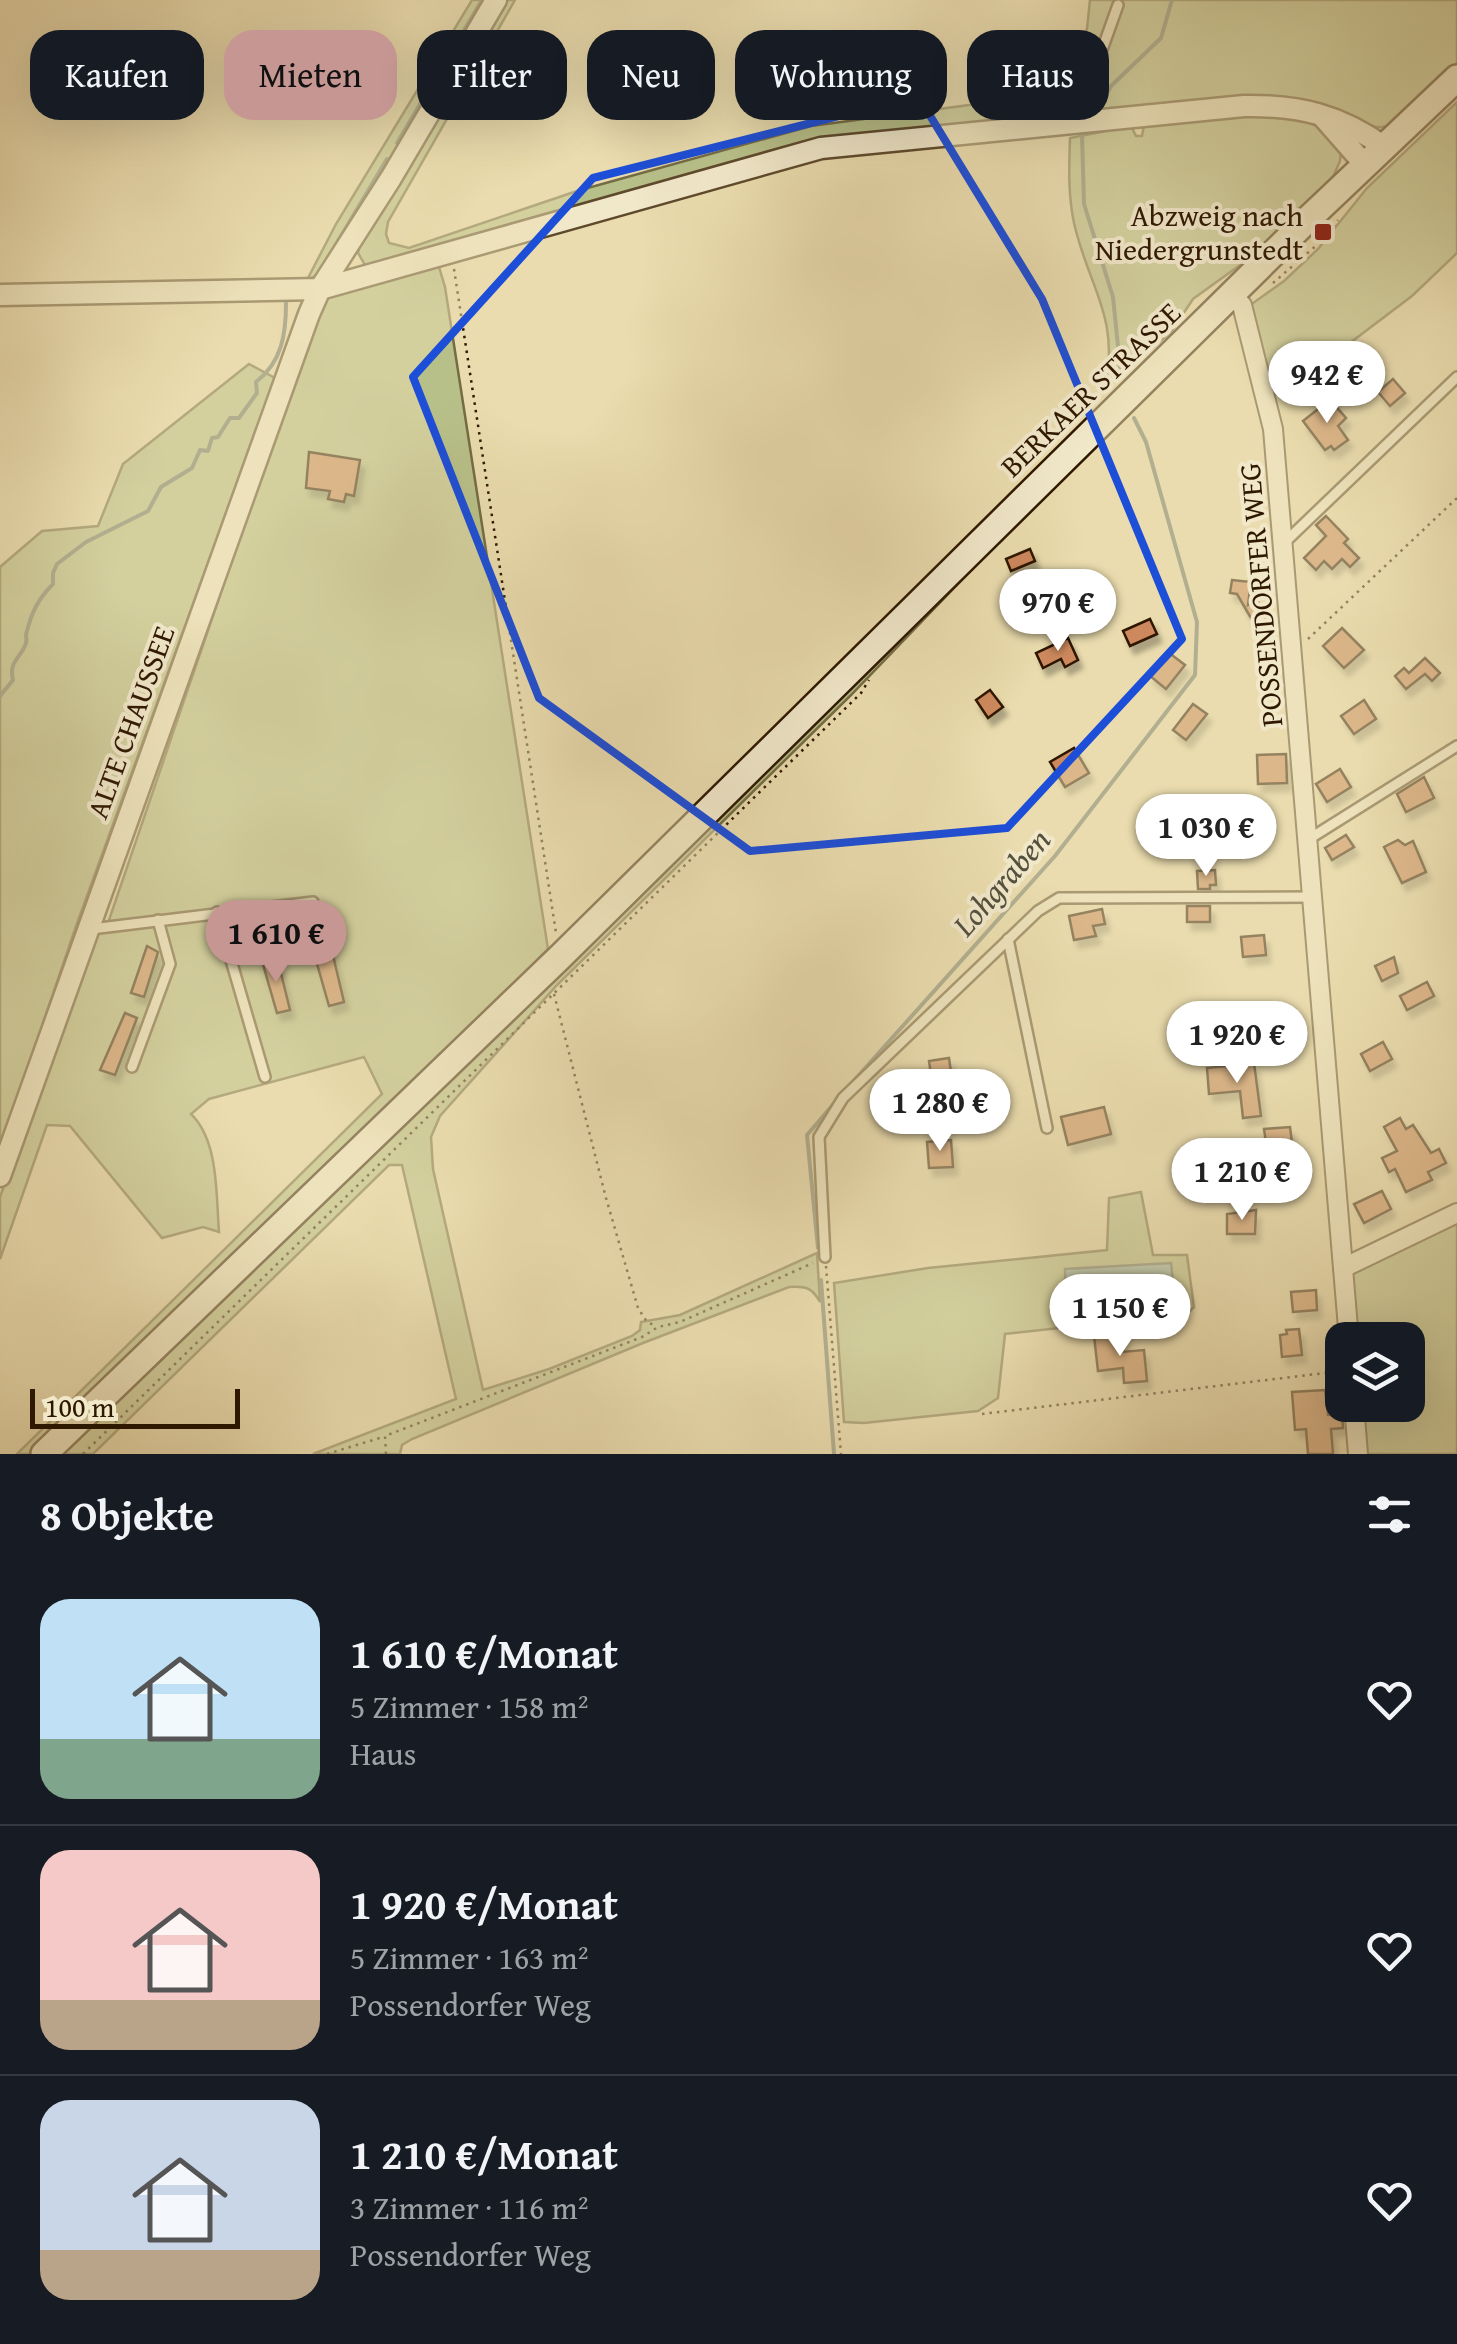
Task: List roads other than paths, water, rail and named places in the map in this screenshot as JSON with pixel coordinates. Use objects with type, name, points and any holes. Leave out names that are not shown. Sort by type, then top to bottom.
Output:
[{"type":"main road","name":"BERKAER STRASSE","points":[[44,1454],[560,956],[1457,78]]},
{"type":"street","name":"ALTE CHAUSSEE","points":[[0,1176],[320,289],[496,0]]},
{"type":"street","points":[[0,295],[320,289],[821,148],[1284,105],[1358,128],[1386,148]]},
{"type":"street","points":[[1322,116],[1366,166]]},
{"type":"street","name":"POSSENDORFER WEG","points":[[1232,295],[1242,305],[1273,429],[1348,1322]]},
{"type":"street","points":[[1343,1268],[1457,1213]]},
{"type":"street","points":[[1355,1422],[1358,1454]]},
{"type":"lane","points":[[1076,123],[1118,4]]},
{"type":"lane","points":[[1283,544],[1457,377]]},
{"type":"lane","points":[[1309,839],[1457,746]]},
{"type":"lane","points":[[826,1257],[819,1137],[843,1098],[1008,938],[1058,898],[1314,898]]},
{"type":"lane","points":[[88,930],[313,902]]},
{"type":"lane","points":[[217,912],[264,1077]]},
{"type":"lane","points":[[132,1067],[170,964],[158,920]]},
{"type":"lane","points":[[1008,938],[1047,1128]]},
{"type":"water","points":[[1171,1263],[1176,1308],[1066,1316],[1065,1269]]},
{"type":"waterway","points":[[397,143],[482,0]]},
{"type":"waterway","name":"Lohgraben","points":[[1109,90],[1161,38],[1172,0]]},
{"type":"waterway","name":"Lohgraben","points":[[1082,135],[1084,204],[1113,297],[1121,376]]},
{"type":"waterway","points":[[326,261],[387,159]]},
{"type":"waterway","points":[[0,696],[13,680],[12,668],[26,643],[33,614],[53,584],[57,564],[86,542],[148,511],[161,487],[192,468],[200,450],[208,451],[212,438],[218,437],[230,418],[239,418],[257,393],[256,382],[277,356],[286,303]]},
{"type":"waterway","name":"Lohgraben","points":[[850,1085],[1055,856],[1195,675],[1197,622],[1146,442],[1134,418]]},
{"type":"waterway","name":"Lohgraben","points":[[818,1248],[807,1135],[837,1100]]},
{"type":"waterway","name":"Lohgraben","points":[[821,1280],[834,1454]]},
{"type":"place","name":"Abzweig nach Niedergrunstedt","points":[[1323,232]]}]
